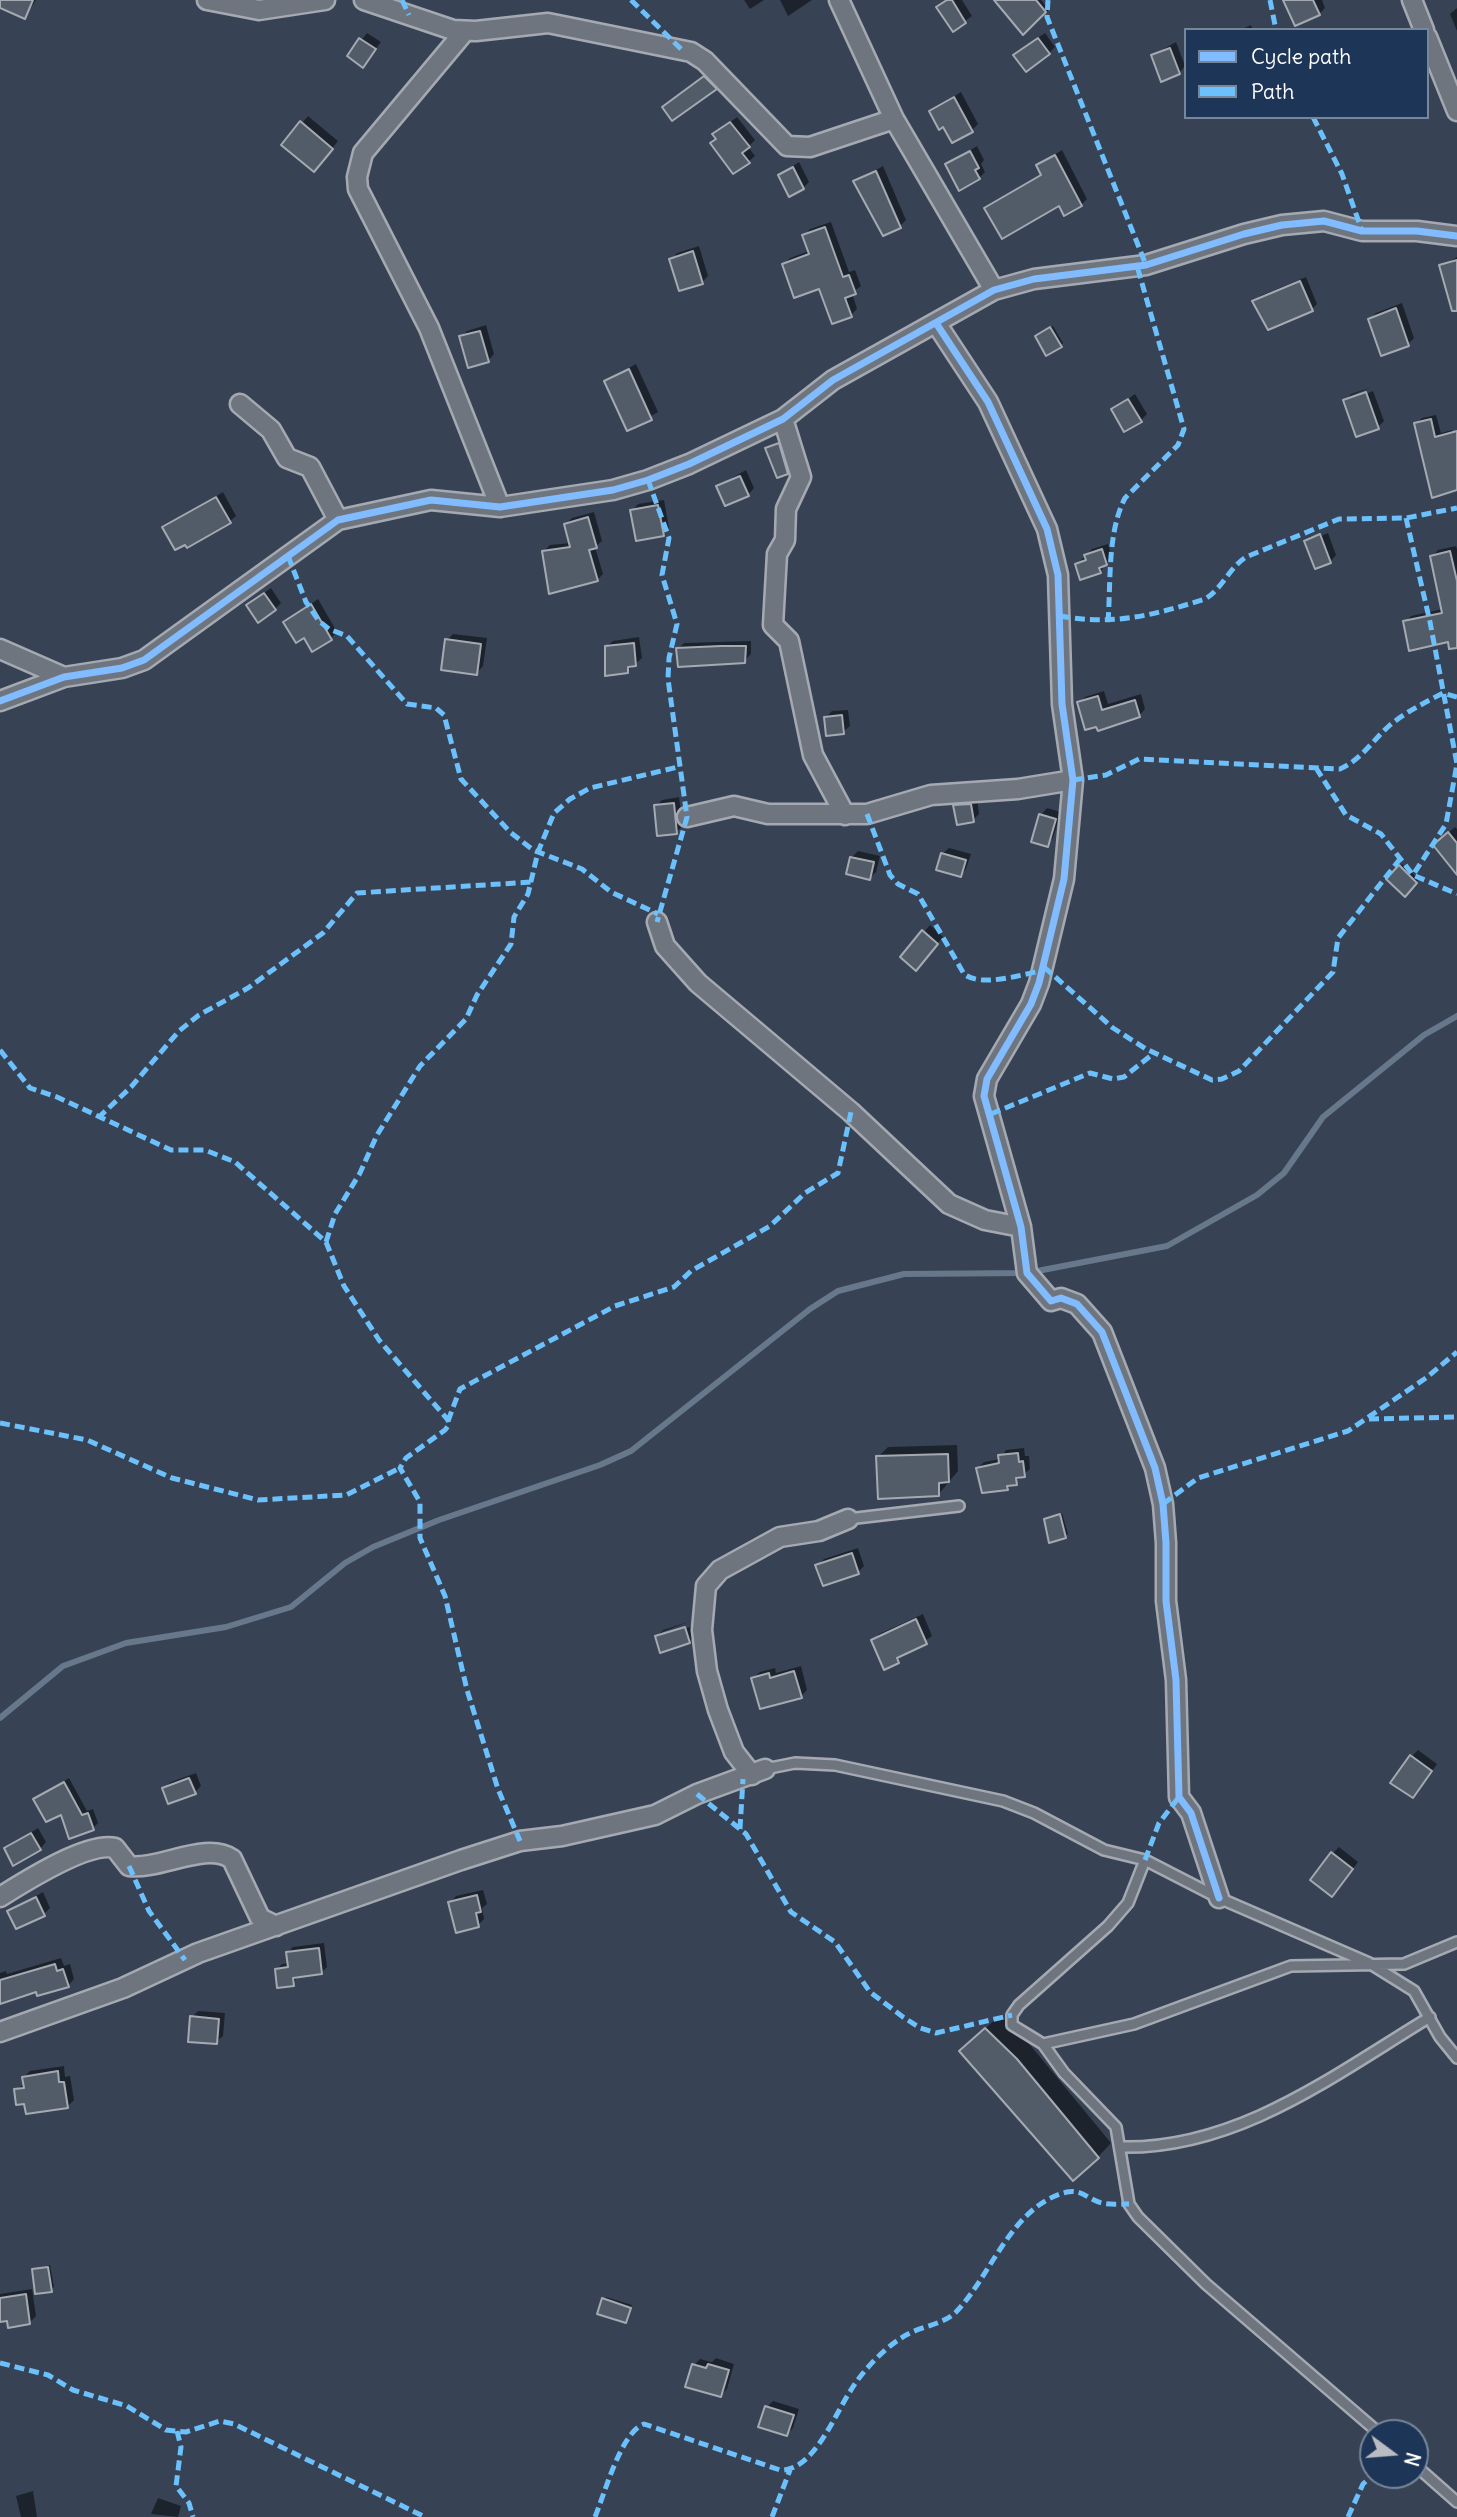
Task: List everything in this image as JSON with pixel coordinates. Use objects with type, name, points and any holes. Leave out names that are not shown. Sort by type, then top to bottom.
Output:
[{"type":"street","points":[[207,0],[259,10],[325,0]]},
{"type":"street","points":[[364,0],[465,31],[548,23],[691,52],[705,61],[787,146],[810,147],[894,119]]},
{"type":"street","points":[[839,0],[894,119],[994,290]]},
{"type":"street","points":[[1412,0],[1423,28]]},
{"type":"street","points":[[465,31],[363,153],[357,177],[358,189],[429,328],[499,507]]},
{"type":"street","points":[[1429,42],[1457,111]]},
{"type":"street","points":[[0,701],[64,677],[122,668],[144,660],[338,520],[431,500],[499,507],[613,490],[690,464],[783,419],[833,380],[994,290],[1034,279],[1146,265],[1282,225],[1324,220],[1362,231],[1417,231],[1457,236]]},
{"type":"street","points":[[936,323],[988,402],[1047,529],[1058,575],[1062,704],[1073,780],[1064,879],[1039,983],[987,1079],[984,1091],[1021,1227],[1027,1273],[1035,1286],[1051,1301],[1061,1298],[1077,1304],[1102,1332],[1155,1468],[1163,1504],[1166,1601],[1176,1680],[1179,1797],[1191,1813],[1219,1898]]},
{"type":"street","points":[[240,404],[271,430],[287,458],[310,467],[338,520]]},
{"type":"street","points":[[783,419],[801,477],[786,509],[785,540],[777,555],[773,625],[789,641],[813,755],[845,815]]},
{"type":"street","points":[[0,649],[64,677]]},
{"type":"street","points":[[687,817],[734,806],[768,814],[876,813],[931,795],[1018,789],[1073,780]]},
{"type":"street","points":[[657,922],[665,946],[698,983],[757,1036],[851,1112],[949,1204],[985,1220],[1021,1227]]},
{"type":"street","points":[[759,1772],[734,1752],[718,1710],[708,1671],[702,1630],[706,1586],[720,1570],[780,1537],[820,1531],[848,1519]]},
{"type":"street","points":[[0,2032],[123,1988],[198,1953],[520,1841],[562,1836],[655,1815],[697,1794],[759,1772]]},
{"type":"street","points":[[0,1897],[42,1872],[102,1847],[115,1848],[129,1866],[135,1867],[159,1865],[208,1852],[225,1854],[232,1859],[260,1918],[276,1926]]},
{"type":"lane","points":[[848,1519],[959,1506]]},
{"type":"lane","points":[[759,1772],[795,1763],[835,1765],[1003,1801],[1034,1812],[1104,1850],[1145,1860],[1219,1898],[1369,1963],[1414,1991],[1457,2058]]},
{"type":"lane","points":[[1145,1860],[1128,1903],[1012,2015],[1012,2025],[1043,2045],[1116,2127],[1129,2204],[1138,2217],[1206,2284],[1363,2419]]},
{"type":"lane","points":[[1043,2045],[1134,2024],[1290,1966],[1404,1964],[1457,1942]]},
{"type":"lane","points":[[1120,2147],[1191,2141],[1233,2128],[1278,2108],[1430,2017]]},
{"type":"lane","points":[[1429,2477],[1457,2502]]},
{"type":"building","points":[[0,0],[33,0],[25,19],[0,8]]},
{"type":"building","points":[[952,0],[966,23],[953,32],[936,7]]},
{"type":"building","points":[[994,0],[1036,0],[1046,12],[1023,35]]},
{"type":"building","points":[[1283,0],[1313,0],[1320,15],[1295,26]]},
{"type":"building","points":[[359,38],[376,49],[363,68],[347,56]]},
{"type":"building","points":[[1038,38],[1050,54],[1026,72],[1013,55]]},
{"type":"building","points":[[1170,48],[1180,74],[1161,82],[1151,55]]},
{"type":"building","points":[[704,76],[717,89],[672,121],[662,107]]},
{"type":"building","points":[[954,97],[973,132],[952,143],[943,127],[939,130],[929,111]]},
{"type":"building","points":[[300,121],[333,149],[314,172],[281,145]]},
{"type":"building","points":[[730,122],[750,147],[742,153],[750,163],[733,174],[710,143],[716,139],[712,134]]},
{"type":"building","points":[[970,151],[979,168],[975,170],[980,179],[959,191],[945,164]]},
{"type":"building","points":[[1055,155],[1082,206],[1064,216],[1059,206],[1002,239],[984,208],[1041,175],[1036,165]]},
{"type":"building","points":[[793,167],[804,189],[789,197],[778,175]]},
{"type":"building","points":[[876,171],[901,228],[883,236],[853,181]]},
{"type":"building","points":[[825,227],[843,277],[849,275],[856,294],[845,298],[852,317],[832,324],[819,289],[794,298],[782,264],[809,254],[802,235]]},
{"type":"building","points":[[693,251],[703,284],[679,291],[669,259]]},
{"type":"building","points":[[1457,260],[1457,311],[1452,311],[1439,265]]},
{"type":"building","points":[[1300,281],[1313,311],[1268,330],[1252,301]]},
{"type":"building","points":[[1396,308],[1409,346],[1381,356],[1368,319]]},
{"type":"building","points":[[1050,327],[1062,347],[1046,356],[1035,336]]},
{"type":"building","points":[[480,331],[489,362],[468,368],[459,336]]},
{"type":"building","points":[[629,369],[652,420],[627,431],[604,381]]},
{"type":"building","points":[[1366,392],[1379,429],[1356,437],[1343,400]]},
{"type":"building","points":[[1128,399],[1142,422],[1124,432],[1111,409]]},
{"type":"building","points":[[1431,419],[1435,437],[1457,431],[1457,490],[1432,498],[1414,423]]},
{"type":"building","points":[[779,443],[788,474],[777,478],[765,448]]},
{"type":"building","points":[[740,476],[749,496],[725,506],[716,486]]},
{"type":"building","points":[[216,497],[231,523],[187,548],[185,545],[175,550],[162,527]]},
{"type":"building","points":[[658,505],[664,536],[636,541],[630,510]]},
{"type":"building","points":[[588,517],[597,548],[589,550],[598,581],[549,594],[542,551],[570,547],[564,524]]},
{"type":"building","points":[[1320,534],[1331,563],[1315,569],[1304,541]]},
{"type":"building","points":[[1102,549],[1107,565],[1099,568],[1101,573],[1080,580],[1075,564],[1086,560],[1084,555]]},
{"type":"building","points":[[1450,551],[1457,581],[1457,648],[1449,649],[1448,642],[1409,651],[1403,621],[1442,613],[1430,556]]},
{"type":"building","points":[[264,593],[276,610],[258,623],[246,605]]},
{"type":"building","points":[[311,604],[332,640],[312,652],[304,638],[296,643],[283,622]]},
{"type":"building","points":[[445,639],[481,644],[477,675],[441,670]]},
{"type":"building","points":[[634,643],[636,666],[628,667],[628,673],[605,676],[605,646]]},
{"type":"building","points":[[746,646],[745,663],[678,667],[676,648]]},
{"type":"building","points":[[1098,696],[1102,710],[1135,700],[1140,717],[1098,731],[1096,727],[1085,730],[1077,702]]},
{"type":"building","points":[[842,715],[844,734],[826,736],[824,717]]},
{"type":"building","points":[[674,803],[677,834],[657,836],[654,805]]},
{"type":"building","points":[[971,804],[974,822],[957,825],[953,805]]},
{"type":"building","points":[[1039,814],[1056,819],[1048,847],[1031,842]]},
{"type":"building","points":[[1448,832],[1457,843],[1457,875],[1433,845]]},
{"type":"building","points":[[941,853],[966,860],[961,877],[936,870]]},
{"type":"building","points":[[850,857],[874,862],[870,880],[846,874]]},
{"type":"building","points":[[1399,865],[1417,883],[1405,897],[1386,879]]},
{"type":"building","points":[[922,930],[938,944],[916,971],[900,957]]},
{"type":"building","points":[[1018,1453],[1019,1462],[1023,1461],[1025,1477],[1016,1478],[1017,1485],[1007,1486],[1008,1490],[982,1493],[976,1468],[999,1463],[998,1455]]},
{"type":"building","points":[[948,1454],[949,1482],[939,1483],[939,1496],[878,1499],[876,1456]]},
{"type":"building","points":[[1060,1514],[1066,1538],[1049,1543],[1044,1519]]},
{"type":"building","points":[[852,1553],[859,1574],[823,1586],[815,1565]]},
{"type":"building","points":[[916,1619],[927,1644],[897,1658],[899,1663],[884,1670],[871,1640]]},
{"type":"building","points":[[685,1627],[690,1643],[660,1653],[655,1636]]},
{"type":"building","points":[[794,1671],[802,1698],[760,1709],[751,1678],[769,1673],[770,1678]]},
{"type":"building","points":[[1410,1755],[1432,1771],[1413,1798],[1390,1783]]},
{"type":"building","points":[[189,1778],[196,1794],[168,1804],[162,1788]]},
{"type":"building","points":[[64,1782],[82,1815],[88,1813],[94,1830],[69,1839],[61,1815],[46,1822],[33,1799]]},
{"type":"building","points":[[31,1833],[41,1850],[13,1866],[4,1848]]},
{"type":"building","points":[[1331,1852],[1353,1869],[1332,1897],[1310,1880]]},
{"type":"building","points":[[477,1895],[481,1912],[476,1913],[479,1927],[456,1933],[448,1902]]},
{"type":"building","points":[[36,1897],[45,1916],[16,1929],[7,1911]]},
{"type":"building","points":[[319,1948],[322,1974],[293,1978],[294,1986],[277,1988],[275,1969],[288,1967],[286,1952]]},
{"type":"building","points":[[55,1964],[57,1971],[63,1969],[69,1987],[37,1996],[36,1992],[0,2004],[0,1980]]},
{"type":"building","points":[[190,2016],[219,2019],[217,2044],[188,2042]]},
{"type":"building","points":[[985,2028],[1017,2059],[1099,2158],[1073,2181],[959,2051]]},
{"type":"building","points":[[58,2071],[59,2082],[64,2082],[68,2108],[26,2114],[24,2104],[16,2105],[14,2089],[24,2088],[22,2077]]},
{"type":"building","points":[[48,2267],[52,2292],[35,2294],[32,2269]]},
{"type":"building","points":[[26,2294],[30,2324],[8,2328],[7,2321],[0,2322],[0,2298]]},
{"type":"building","points":[[602,2298],[631,2308],[626,2323],[597,2314]]},
{"type":"building","points":[[692,2364],[706,2368],[708,2364],[729,2370],[721,2397],[685,2387]]},
{"type":"building","points":[[765,2406],[794,2415],[787,2436],[758,2427]]},
{"type":"waterway","points":[[0,1718],[63,1666],[126,1643],[226,1627],[291,1607],[345,1563],[373,1547],[439,1520],[600,1465],[631,1451],[810,1309],[838,1291],[904,1274],[1027,1273],[1167,1246],[1257,1195],[1284,1173],[1323,1117],[1424,1035],[1457,1016]]},
{"type":"marked path","points":[[402,0],[409,15]]},
{"type":"marked path","points":[[631,0],[682,50]]},
{"type":"marked path","points":[[1048,0],[1047,17],[1146,265]]},
{"type":"marked path","points":[[1270,0],[1276,28]]},
{"type":"marked path","points":[[1314,119],[1342,174],[1362,231]]},
{"type":"marked path","points":[[1108,622],[1111,558],[1119,512],[1125,498],[1178,445],[1184,429],[1137,266]]},
{"type":"marked path","points":[[648,480],[669,538],[662,575],[677,624],[669,658],[668,679],[687,817],[657,922]]},
{"type":"marked path","points":[[1060,616],[1098,620],[1134,617],[1168,610],[1211,595],[1246,557],[1339,519],[1406,518],[1457,508]]},
{"type":"marked path","points":[[1406,518],[1430,622],[1457,764],[1446,824],[1413,875]]},
{"type":"marked path","points":[[288,556],[306,602],[319,621],[329,629],[347,636],[407,704],[436,708],[444,715],[461,779],[510,832],[533,850],[582,869],[611,892],[658,914]]},
{"type":"marked path","points":[[1073,780],[1106,775],[1139,759],[1340,769],[1409,712],[1443,693],[1457,697]]},
{"type":"marked path","points":[[326,1242],[335,1214],[360,1173],[377,1135],[420,1066],[466,1019],[477,995],[511,944],[514,917],[528,894],[538,852],[554,813],[570,799],[590,788],[678,767]]},
{"type":"marked path","points":[[1316,768],[1346,815],[1381,834],[1413,875],[1457,894]]},
{"type":"marked path","points":[[867,814],[890,875],[898,884],[918,894],[964,974],[972,978],[991,980],[1042,971]]},
{"type":"marked path","points":[[1044,967],[1113,1028],[1146,1049],[1212,1080],[1222,1079],[1239,1071],[1333,972],[1338,938],[1400,859]]},
{"type":"marked path","points":[[98,1118],[131,1087],[179,1031],[199,1015],[248,988],[323,933],[357,893],[532,882]]},
{"type":"marked path","points":[[0,1050],[30,1088],[57,1097],[171,1150],[205,1150],[235,1162],[326,1242],[344,1286],[379,1340],[448,1420],[449,1425],[445,1430],[406,1458],[400,1468],[420,1502],[420,1538],[445,1596],[467,1690],[498,1789],[520,1841]]},
{"type":"marked path","points":[[991,1114],[1090,1073],[1113,1079],[1124,1077],[1154,1053]]},
{"type":"marked path","points":[[448,1421],[460,1389],[615,1306],[674,1287],[691,1271],[770,1226],[805,1193],[838,1173],[851,1112]]},
{"type":"marked path","points":[[1163,1504],[1198,1478],[1348,1431],[1426,1378],[1457,1352]]},
{"type":"marked path","points":[[1369,1419],[1457,1417]]},
{"type":"marked path","points":[[0,1423],[87,1440],[172,1478],[258,1500],[346,1495],[400,1468]]},
{"type":"marked path","points":[[740,1829],[743,1779]]},
{"type":"marked path","points":[[697,1794],[746,1834],[791,1912],[835,1942],[870,1992],[903,2017],[920,2028],[936,2033],[1012,2015]]},
{"type":"marked path","points":[[1145,1860],[1159,1823],[1179,1797]]},
{"type":"marked path","points":[[129,1866],[149,1911],[185,1960]]},
{"type":"marked path","points":[[595,2517],[621,2451],[636,2429],[644,2424],[780,2470],[803,2462],[822,2440],[856,2382],[869,2366],[908,2334],[946,2319],[956,2312],[969,2297],[1004,2243],[1031,2211],[1048,2199],[1072,2191],[1102,2203],[1129,2204]]},
{"type":"marked path","points":[[0,2363],[48,2375],[73,2390],[127,2406],[166,2430],[186,2432],[220,2421],[234,2424],[425,2517]]},
{"type":"marked path","points":[[177,2431],[181,2447],[176,2486],[189,2503],[193,2517]]},
{"type":"marked path","points":[[772,2517],[790,2470]]},
{"type":"marked path","points":[[1348,2517],[1361,2489]]},
{"type":"cycle path","points":[[0,701],[64,677],[122,668],[144,660],[338,520],[431,500],[500,507],[613,490],[689,464],[783,419],[833,380],[994,290],[1034,279],[1146,265],[1282,225],[1324,221],[1362,231],[1417,231],[1457,236]]},
{"type":"cycle path","points":[[936,323],[988,402],[1047,529],[1058,575],[1062,704],[1073,780],[1064,879],[1039,983],[1031,1004],[987,1079],[984,1096],[1021,1227],[1027,1273],[1051,1301],[1061,1298],[1077,1304],[1102,1332],[1155,1468],[1163,1504],[1166,1601],[1176,1680],[1179,1797],[1191,1813],[1219,1898]]}]
